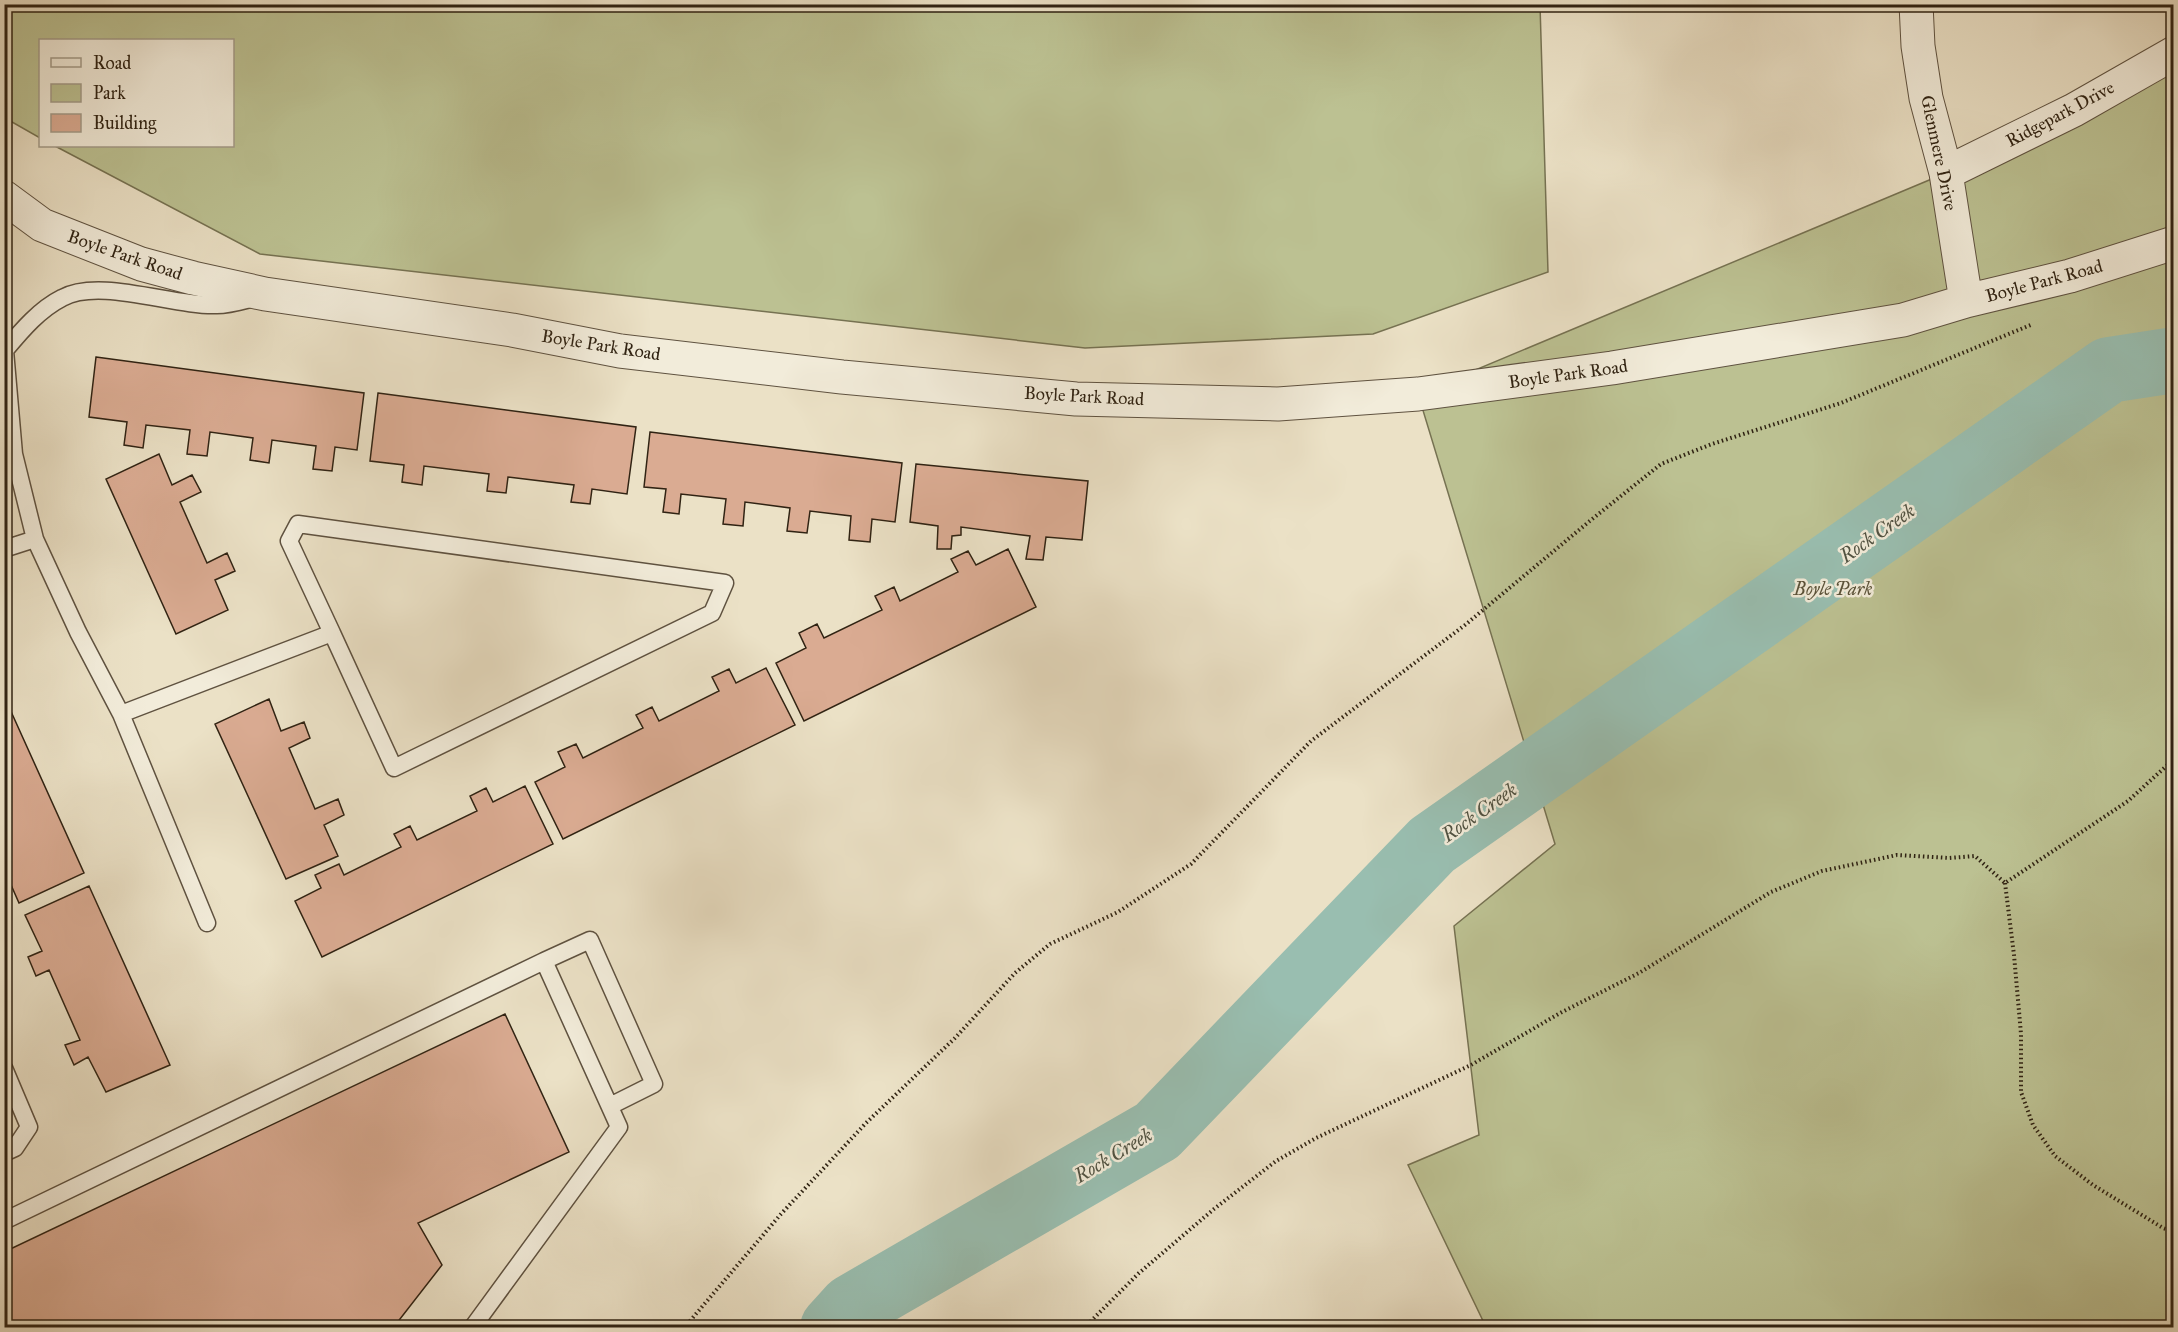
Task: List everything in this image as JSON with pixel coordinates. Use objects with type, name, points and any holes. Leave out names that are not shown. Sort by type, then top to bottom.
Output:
[{"type":"street","name":"Glenmere Drive","points":[[1916,4],[1918,46],[1926,98],[1946,173],[1966,301]]},
{"type":"street","name":"Ridgepark Drive","points":[[1946,173],[2073,110],[2174,53]]},
{"type":"street","name":"Boyle Park Road","points":[[4,197],[42,225],[141,264],[265,294],[512,330],[620,351],[842,377],[1076,399],[1278,404],[1418,394],[1612,368],[1903,320],[1966,301],[2070,276],[2174,243]]},
{"type":"lane","points":[[207,923],[121,714],[78,632],[35,539],[14,454],[6,343],[61,298],[74,294],[129,293],[216,305],[235,303],[265,294]]},
{"type":"lane","points":[[298,524],[725,583],[712,613],[394,768],[332,633],[289,541],[298,524]]},
{"type":"lane","points":[[4,549],[35,539]]},
{"type":"lane","points":[[121,714],[332,633]]},
{"type":"lane","points":[[4,1221],[590,940],[654,1084],[610,1106]]},
{"type":"lane","points":[[471,1328],[620,1127],[544,961]]},
{"type":"lane","points":[[4,1068],[29,1127],[15,1148],[4,1153]]},
{"type":"path","points":[[684,1328],[782,1214],[866,1123],[955,1038],[1015,973],[1050,944],[1118,912],[1191,864],[1311,741],[1465,625],[1661,465],[1712,444],[1841,403],[2039,321]]},
{"type":"path","points":[[2005,883],[2128,801],[2174,759]]},
{"type":"path","points":[[1084,1328],[1139,1273],[1214,1209],[1276,1161],[1316,1138],[1471,1065],[1562,1012],[1638,973],[1771,892],[1822,871],[1897,855],[1949,858],[1975,856],[2005,883],[2014,955],[2020,1034],[2021,1092],[2033,1125],[2055,1156],[2093,1185],[2163,1228],[2174,1232]]},
{"type":"green space","points":[[4,5],[1540,5],[1548,272],[1373,334],[1085,348],[260,254],[57,147],[234,147],[234,39],[39,39],[39,137],[5,118]]},
{"type":"green space","name":"Boyle Park","points":[[2173,64],[2173,1327],[1486,1327],[1408,1165],[1479,1135],[1454,926],[1555,844],[1418,394],[1946,173]]},
{"type":"building","points":[[96,357],[364,393],[357,450],[335,447],[332,471],[313,469],[316,446],[272,440],[269,463],[250,460],[253,438],[210,432],[207,456],[187,454],[190,430],[146,425],[143,448],[124,445],[127,422],[89,417]]},
{"type":"building","points":[[378,393],[636,427],[627,494],[592,489],[590,504],[571,502],[574,485],[508,477],[506,493],[487,491],[489,474],[424,466],[422,485],[402,482],[404,465],[370,461]]},
{"type":"building","points":[[650,432],[902,463],[895,522],[872,519],[870,542],[849,540],[851,516],[810,511],[807,533],[787,531],[790,508],[745,502],[743,526],[723,524],[726,499],[681,494],[679,514],[663,512],[666,489],[644,487]]},
{"type":"building","points":[[159,454],[172,485],[192,475],[201,492],[180,502],[207,563],[227,553],[235,571],[215,580],[228,610],[176,634],[106,479]]},
{"type":"building","points":[[916,464],[1088,481],[1082,540],[1046,537],[1043,560],[1026,559],[1030,536],[961,527],[961,535],[952,536],[951,549],[937,549],[938,526],[910,522]]},
{"type":"building","points":[[1008,549],[1036,607],[804,721],[776,663],[806,648],[799,633],[817,624],[824,638],[882,610],[875,596],[894,587],[900,601],[958,572],[951,559],[968,551],[976,565]]},
{"type":"building","points":[[766,668],[795,725],[563,839],[535,782],[565,767],[558,752],[576,744],[583,758],[643,728],[636,715],[652,707],[659,721],[719,691],[712,677],[729,669],[736,683]]},
{"type":"building","points":[[4,696],[84,873],[19,903],[4,869]]},
{"type":"building","points":[[269,699],[281,731],[304,722],[310,738],[289,748],[315,809],[338,799],[344,815],[324,825],[338,856],[286,879],[215,724]]},
{"type":"building","points":[[525,786],[553,844],[322,957],[295,901],[321,888],[315,875],[339,864],[344,875],[401,847],[394,834],[410,826],[417,840],[477,811],[470,796],[486,788],[493,802]]},
{"type":"building","points":[[89,886],[170,1065],[106,1092],[88,1057],[74,1065],[65,1045],[80,1040],[49,970],[36,976],[28,957],[42,951],[25,915]]},
{"type":"building","points":[[505,1014],[569,1152],[418,1223],[442,1265],[393,1328],[4,1328],[4,1252]]},
{"type":"waterway","name":"Rock Creek","points":[[833,1328],[852,1307],[1157,1131],[1432,845],[2109,370],[2174,360]]}]
